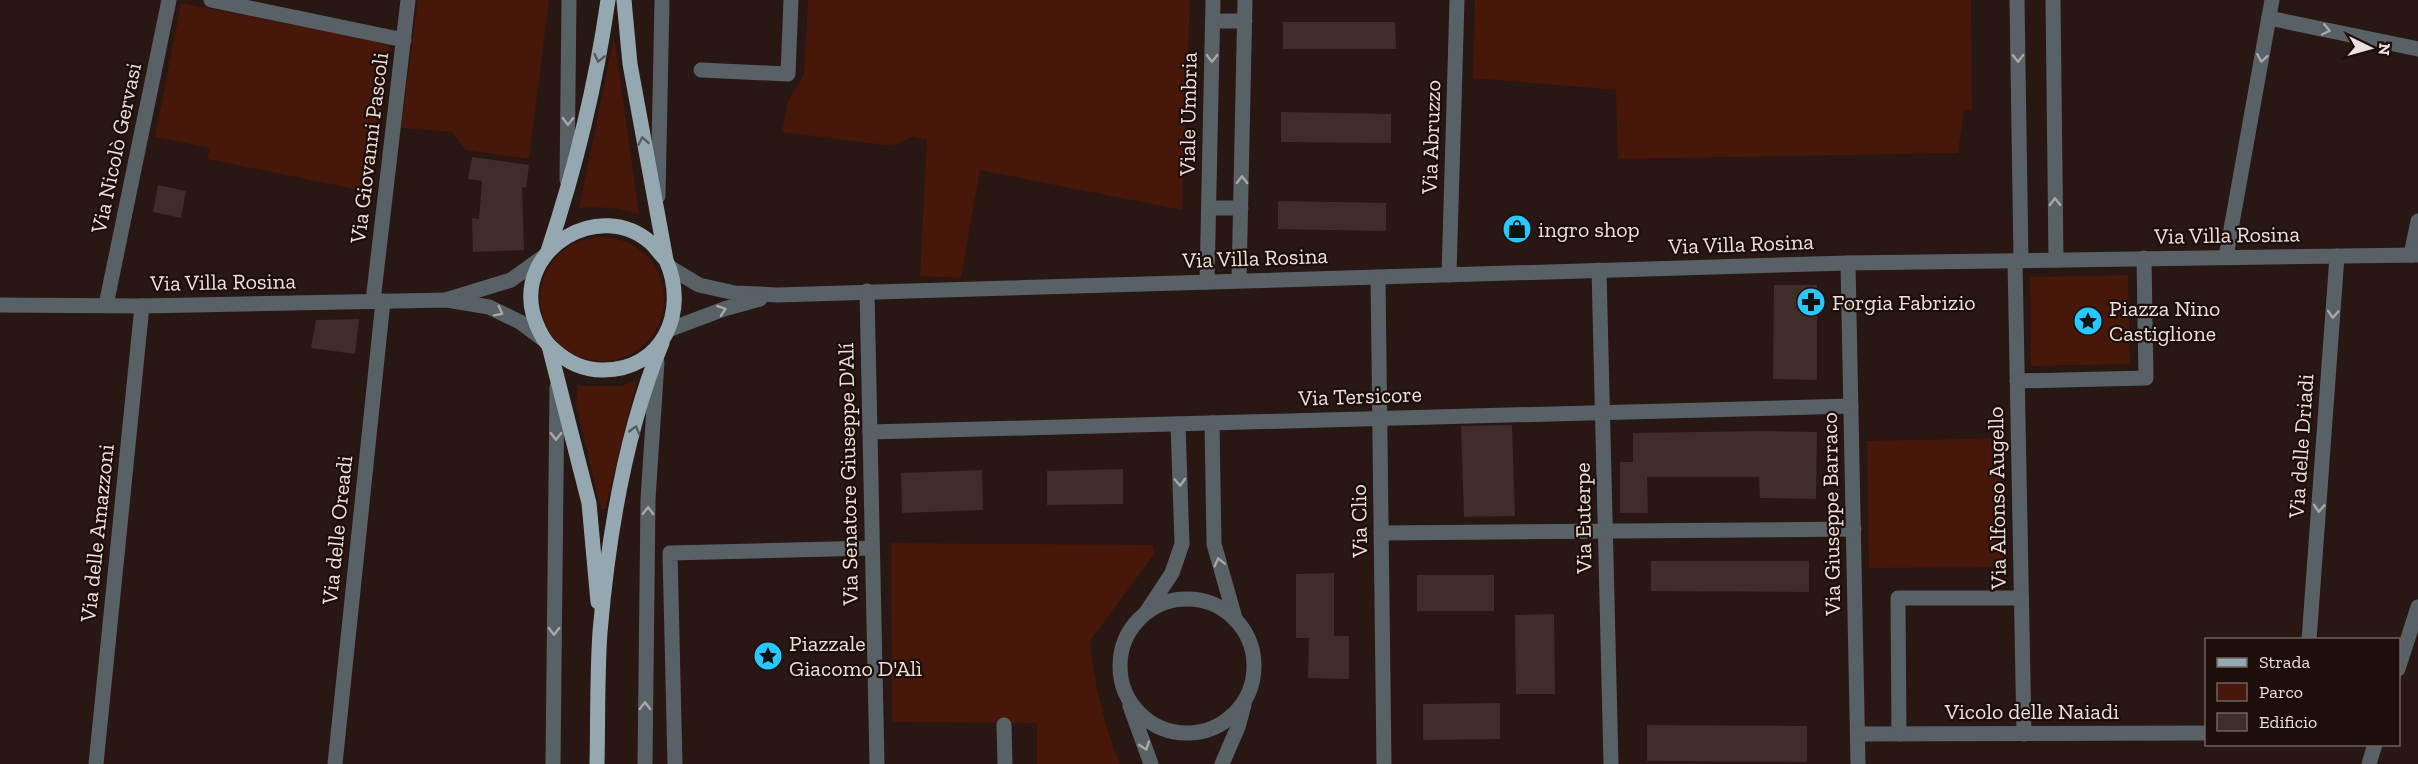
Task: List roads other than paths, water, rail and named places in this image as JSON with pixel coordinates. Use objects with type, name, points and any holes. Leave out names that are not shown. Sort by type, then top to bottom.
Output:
[{"type":"main road","points":[[600,632],[589,503],[547,343],[536,325],[531,308],[531,290],[535,272],[545,254],[567,191],[602,44],[608,0]]},
{"type":"main road","points":[[597,764],[600,632],[612,529],[623,473],[657,356],[676,302],[675,288],[657,220],[630,64],[624,0]]},
{"type":"main road","points":[[545,254],[565,236],[586,227],[609,225],[631,231],[651,243],[667,264]]},
{"type":"main road","points":[[547,343],[562,357],[577,365],[593,370],[610,370],[626,367],[642,359],[655,349],[667,333]]},
{"type":"street","name":"Via Nicolò Gervasi","points":[[106,305],[169,0]]},
{"type":"street","points":[[211,0],[404,40]]},
{"type":"street","name":"Via Giovanni Pascoli","points":[[378,301],[408,0]]},
{"type":"street","points":[[567,191],[569,0]]},
{"type":"street","points":[[657,220],[662,0]]},
{"type":"street","points":[[701,70],[788,74],[791,0]]},
{"type":"street","name":"Viale Umbria","points":[[1207,282],[1213,0]]},
{"type":"street","points":[[1239,280],[1245,0]]},
{"type":"street","name":"Via Abruzzo","points":[[1449,274],[1457,0]]},
{"type":"street","name":"Via Alfonso Augello","points":[[2017,0],[2017,381],[2024,734]]},
{"type":"street","points":[[2053,0],[2056,260]]},
{"type":"street","points":[[2226,257],[2272,0]]},
{"type":"street","points":[[2269,18],[2418,49]]},
{"type":"street","name":"Viale Umbria","points":[[1213,21],[1245,21]]},
{"type":"street","name":"Viale Umbria","points":[[1209,208],[1241,208]]},
{"type":"street","points":[[2414,255],[2418,221]]},
{"type":"street","name":"Via Villa Rosina","points":[[447,300],[511,280],[545,254]]},
{"type":"street","name":"Via Villa Rosina","points":[[667,264],[699,285],[735,293],[777,295],[1848,263],[2414,255]]},
{"type":"street","name":"Via delle Driadi","points":[[2309,638],[2337,256]]},
{"type":"street","points":[[2017,381],[2146,378],[2144,258]]},
{"type":"street","name":"Via Giuseppe Barraco","points":[[1848,263],[1858,764]]},
{"type":"street","name":"Via Euterpe","points":[[1599,270],[1611,764]]},
{"type":"street","name":"Via Clio","points":[[1378,277],[1384,764]]},
{"type":"street","name":"Via Senatore Giuseppe D'Alí","points":[[867,291],[877,764]]},
{"type":"street","name":"Via Villa Rosina","points":[[667,333],[724,309],[777,295]]},
{"type":"street","name":"Via Villa Rosina","points":[[0,305],[142,306],[447,300],[489,307],[520,322],[547,343]]},
{"type":"street","name":"Via delle Oreadi","points":[[335,764],[378,301]]},
{"type":"street","name":"Via delle Amazzoni","points":[[96,764],[142,306]]},
{"type":"street","points":[[645,764],[648,499],[657,356]]},
{"type":"street","points":[[553,764],[557,378]]},
{"type":"street","name":"Via Tersicore","points":[[870,432],[1851,406]]},
{"type":"street","points":[[1212,423],[1214,544],[1235,618]]},
{"type":"street","points":[[1151,764],[1124,690],[1119,668],[1122,646],[1131,627],[1147,611],[1172,573],[1182,544],[1178,424]]},
{"type":"street","points":[[1381,533],[1854,529]]},
{"type":"street","points":[[675,764],[670,553],[872,548]]},
{"type":"street","points":[[1147,611],[1168,600],[1192,598],[1216,604],[1235,618],[1248,636],[1254,657],[1253,679],[1238,727],[1222,764]]},
{"type":"street","points":[[1899,734],[1898,598],[2021,598]]},
{"type":"street","points":[[2400,663],[2418,607]]},
{"type":"street","points":[[1124,690],[1135,708],[1151,723],[1171,732],[1193,733],[1214,728],[1232,716],[1246,699]]},
{"type":"street","points":[[1004,725],[1005,764]]},
{"type":"street","name":"Vicolo delle Naiadi","points":[[1858,735],[2205,733]]},
{"type":"street","points":[[2368,764],[2374,746]]},
{"type":"place","name":"ingro shop","points":[[1517,229]]},
{"type":"place","name":"Forgia Fabrizio","points":[[1811,302]]},
{"type":"place","name":"Piazza Nino Castiglione","points":[[2088,321]]},
{"type":"place","name":"Piazzale Giacomo D'Alì","points":[[768,656]]}]
